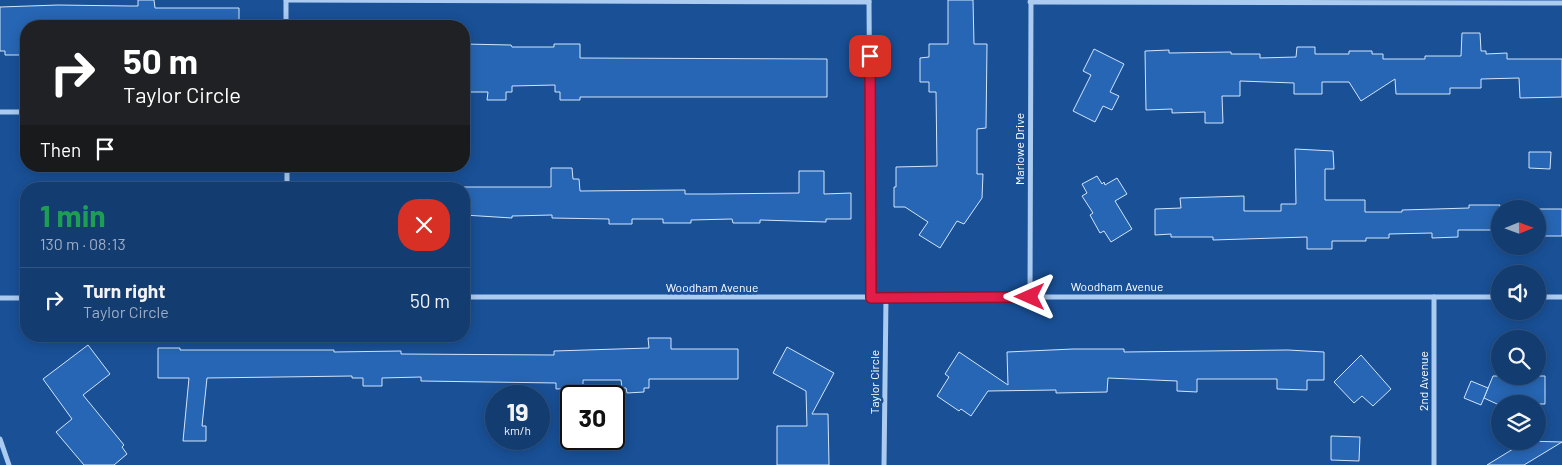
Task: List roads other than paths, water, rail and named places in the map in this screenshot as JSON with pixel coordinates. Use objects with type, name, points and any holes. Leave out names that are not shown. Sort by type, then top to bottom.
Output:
[{"type":"street","points":[[286,20],[286,0],[869,1],[871,298]]},
{"type":"street","points":[[1030,1],[1562,3]]},
{"type":"street","name":"Marlowe Drive","points":[[1030,1],[1030,297]]},
{"type":"street","points":[[0,112],[20,112]]},
{"type":"street","name":"Woodham Avenue","points":[[470,297],[1491,297]]},
{"type":"street","name":"2nd Avenue","points":[[1434,297],[1434,465]]},
{"type":"street","points":[[1546,297],[1562,297]]},
{"type":"street","points":[[0,298],[20,298]]},
{"type":"street","name":"Taylor Circle","points":[[884,465],[886,298]]},
{"type":"street","points":[[0,439],[9,465]]}]
